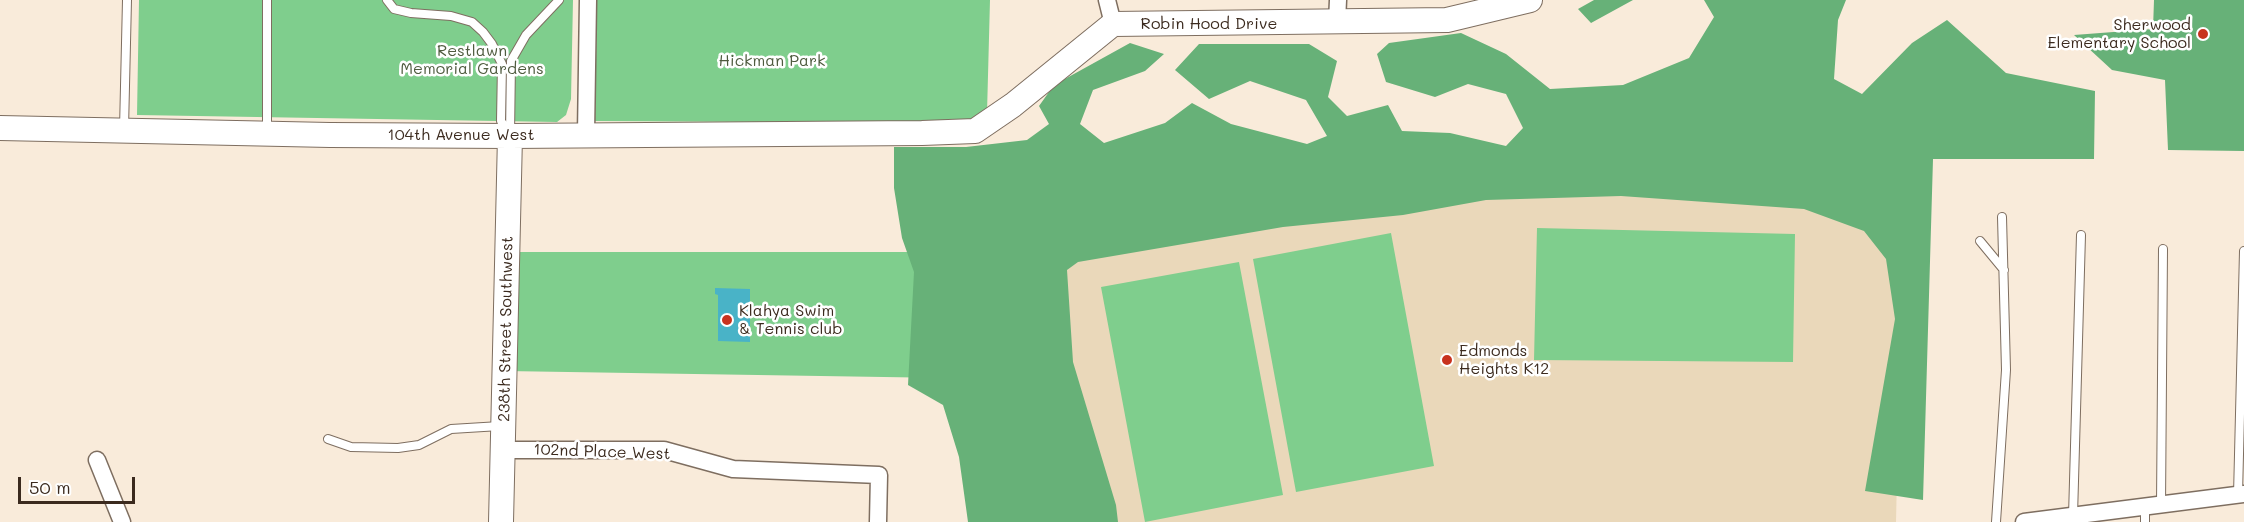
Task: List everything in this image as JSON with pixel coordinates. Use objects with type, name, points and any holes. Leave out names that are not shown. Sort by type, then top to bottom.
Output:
[{"type":"street","points":[[586,134],[588,0]]},
{"type":"street","points":[[1107,0],[1113,24]]},
{"type":"street","name":"Robin Hood Drive","points":[[1113,24],[1338,11],[1448,20],[1530,0]]},
{"type":"street","name":"104th Avenue West","points":[[0,128],[510,136],[922,134],[975,131],[1013,105],[1113,24]]},
{"type":"street","name":"238th Street Southwest","points":[[501,522],[510,136]]},
{"type":"street","name":"102nd Place West","points":[[503,450],[664,450],[733,469],[879,475],[878,522]]},
{"type":"street","points":[[97,460],[123,522]]},
{"type":"street","points":[[2024,522],[2151,512],[2241,495]]},
{"type":"lane","points":[[124,131],[127,0]]},
{"type":"lane","points":[[267,0],[267,133]]},
{"type":"lane","points":[[387,0],[394,9],[411,13],[451,16],[472,22],[483,32],[502,64],[501,121],[510,136]]},
{"type":"lane","points":[[510,136],[511,61],[526,35],[559,0]]},
{"type":"lane","points":[[1996,522],[2006,370],[2001,217]]},
{"type":"lane","points":[[2073,519],[2081,235]]},
{"type":"lane","points":[[1980,241],[2004,270]]},
{"type":"lane","points":[[2151,512],[2163,249]]},
{"type":"lane","points":[[2241,495],[2244,251]]},
{"type":"lane","points":[[328,439],[351,447],[398,448],[419,445],[451,429],[504,426]]},
{"type":"shaded area","name":"Edmonds Heights K12","points":[[1000,166],[1903,198],[1896,522],[989,522]]},
{"type":"green space","name":"Restlawn Memorial Gardens","points":[[139,0],[573,0],[571,99],[566,115],[557,122],[137,115]]},
{"type":"green space","name":"Hickman Park","points":[[597,0],[990,0],[987,113],[969,121],[947,123],[595,121]]},
{"type":"green space","points":[[1594,0],[1633,0],[1591,23],[1578,9]]},
{"type":"green space","points":[[1704,0],[1846,0],[1838,20],[1834,79],[1862,94],[1912,43],[1947,20],[2006,73],[2095,91],[2094,159],[1933,159],[1923,500],[1865,491],[1895,319],[1886,259],[1864,231],[1804,209],[1621,196],[1486,200],[1403,215],[1283,227],[1078,262],[1067,270],[1073,362],[1116,505],[1118,522],[968,522],[959,457],[943,405],[908,385],[914,272],[902,238],[894,188],[894,147],[966,147],[1027,140],[1049,124],[1039,106],[1054,85],[1130,43],[1164,54],[1145,71],[1093,90],[1080,124],[1104,143],[1165,123],[1192,103],[1231,124],[1307,144],[1327,136],[1306,100],[1250,81],[1209,99],[1175,70],[1199,44],[1309,44],[1337,61],[1328,97],[1347,116],[1388,105],[1402,131],[1450,133],[1506,146],[1523,128],[1506,94],[1468,84],[1435,97],[1386,82],[1377,54],[1389,43],[1461,33],[1506,54],[1550,89],[1623,85],[1689,58],[1714,17]]},
{"type":"green space","points":[[2154,0],[2244,0],[2244,151],[2168,150],[2165,80],[2112,70],[2074,35],[2153,29]]},
{"type":"green space","points":[[1537,228],[1795,234],[1793,362],[1534,360]]},
{"type":"green space","points":[[1391,233],[1434,466],[1296,492],[1253,259]]},
{"type":"green space","name":"Klahya Swim & Tennis club","points":[[508,252],[950,252],[947,378],[505,371]]},
{"type":"green space","points":[[1239,262],[1283,495],[1145,522],[1101,287]]},
{"type":"water","points":[[715,288],[750,289],[750,342],[718,341],[718,295],[715,294]]},
{"type":"place","name":"Sherwood Elementary School","points":[[2203,34]]},
{"type":"place","name":"Klahya Swim & Tennis club","points":[[727,320]]},
{"type":"place","name":"Edmonds Heights K12","points":[[1447,360]]}]
